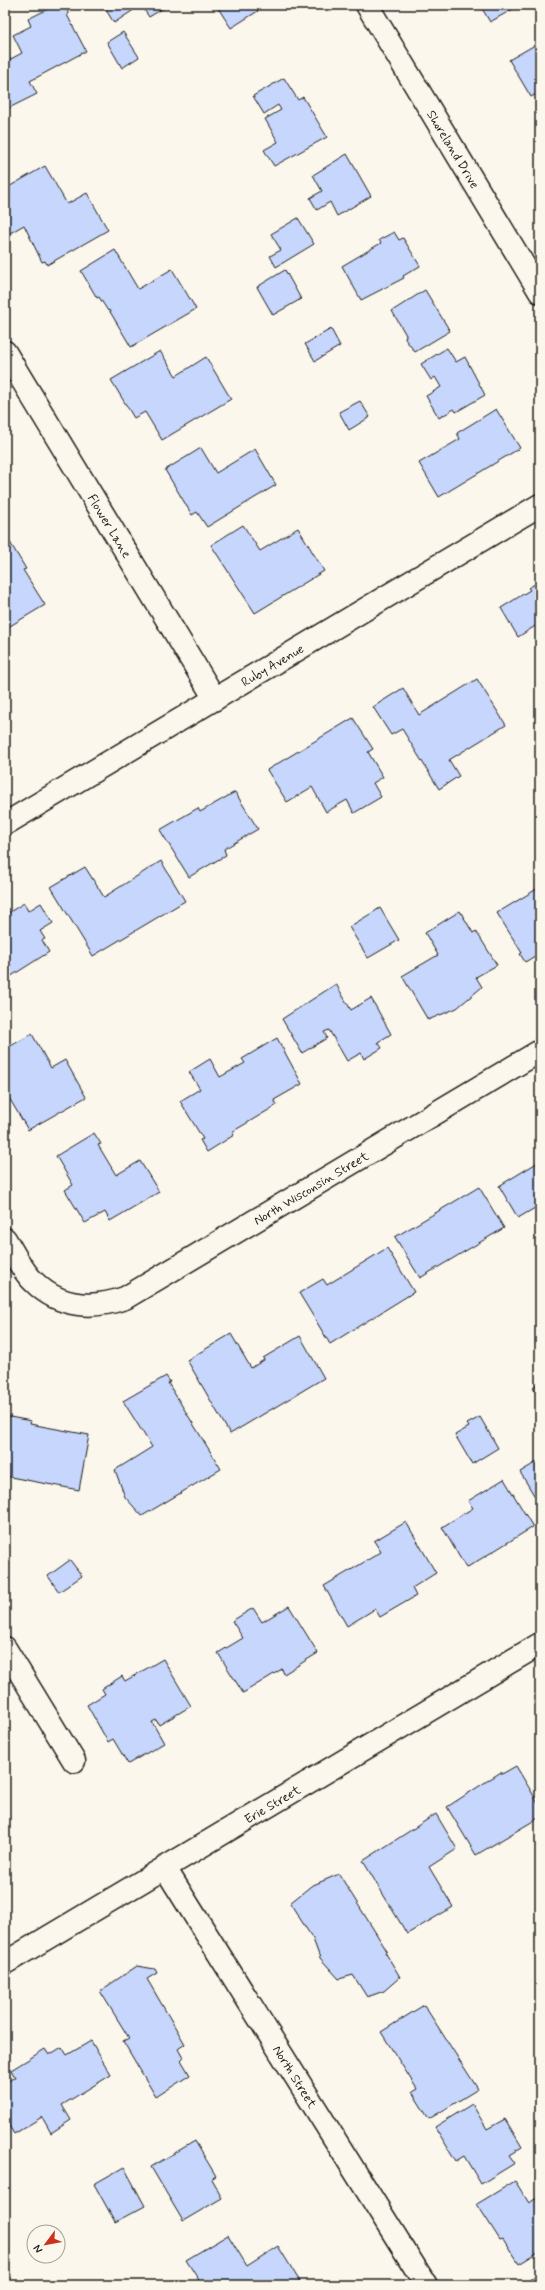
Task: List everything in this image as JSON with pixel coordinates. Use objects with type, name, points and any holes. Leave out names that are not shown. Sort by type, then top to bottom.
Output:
[{"type":"street","name":"Shoreland Drive","points":[[367,5],[540,292]]},
{"type":"street","name":"Flower Lane","points":[[5,352],[215,699]]},
{"type":"street","name":"Ruby Avenue","points":[[5,824],[540,505]]},
{"type":"street","name":"North Wisconsin Street","points":[[5,1239],[34,1283],[57,1298],[84,1306],[106,1304],[125,1298],[540,1051]]},
{"type":"street","name":"Erie Street","points":[[5,1963],[540,1644]]},
{"type":"street","points":[[5,1648],[74,1761]]},
{"type":"street","name":"North Street","points":[[165,1868],[426,2285]]},
{"type":"building","points":[[56,5],[64,5],[69,14],[67,15],[86,51],[30,81],[37,94],[5,110],[5,62],[22,53],[13,35],[31,26],[28,19]]},
{"type":"building","points":[[103,5],[141,5],[114,23]]},
{"type":"building","points":[[141,5],[166,5],[167,6],[149,17]]},
{"type":"building","points":[[216,5],[254,5],[258,11],[231,28]]},
{"type":"building","points":[[480,5],[520,5],[490,22]]},
{"type":"building","points":[[123,32],[139,57],[122,68],[107,42]]},
{"type":"building","points":[[540,42],[540,92],[531,97],[509,60]]},
{"type":"building","points":[[284,78],[298,100],[303,97],[327,137],[274,166],[264,150],[278,142],[265,119],[281,110],[278,105],[264,114],[253,96]]},
{"type":"building","points":[[347,154],[371,196],[337,216],[330,202],[317,210],[310,198],[322,191],[313,175]]},
{"type":"building","points":[[45,166],[67,204],[87,193],[108,230],[47,265],[45,261],[42,262],[24,225],[5,236],[5,189]]},
{"type":"building","points":[[298,218],[314,244],[276,267],[270,256],[281,250],[271,234]]},
{"type":"building","points":[[394,232],[399,240],[403,238],[420,266],[403,276],[404,278],[361,300],[342,266],[381,243],[379,240]]},
{"type":"building","points":[[115,250],[138,289],[172,269],[196,309],[131,347],[109,310],[108,311],[99,297],[97,298],[81,271]]},
{"type":"building","points":[[285,270],[301,299],[273,315],[257,287]]},
{"type":"building","points":[[425,290],[450,331],[415,352],[405,339],[406,335],[392,311]]},
{"type":"building","points":[[331,329],[340,346],[315,361],[305,344]]},
{"type":"building","points":[[447,348],[456,362],[465,357],[485,395],[456,412],[454,409],[439,418],[426,396],[441,387],[435,377],[431,380],[421,364]]},
{"type":"building","points":[[160,351],[176,376],[206,357],[231,399],[162,440],[145,412],[134,418],[111,380]]},
{"type":"building","points":[[360,401],[370,417],[349,430],[339,412]]},
{"type":"building","points":[[496,409],[520,448],[439,497],[419,463],[460,439],[457,433]]},
{"type":"building","points":[[201,448],[216,473],[255,449],[276,485],[207,527],[197,512],[192,515],[165,470]]},
{"type":"building","points":[[243,525],[260,551],[298,528],[324,571],[255,613],[211,545]]},
{"type":"building","points":[[5,534],[26,569],[23,570],[45,605],[5,629]]},
{"type":"building","points":[[540,581],[540,623],[518,637],[501,608],[530,590],[528,588]]},
{"type":"building","points":[[477,679],[506,725],[449,760],[459,776],[439,789],[402,729],[391,735],[373,707],[403,688],[419,715]]},
{"type":"building","points":[[353,718],[373,749],[368,752],[383,777],[373,783],[381,797],[354,813],[347,800],[326,812],[312,787],[287,802],[267,770]]},
{"type":"building","points":[[235,792],[258,829],[224,849],[226,855],[189,877],[160,830],[198,808],[200,812]]},
{"type":"building","points":[[161,861],[185,901],[93,956],[51,887],[85,867],[104,897]]},
{"type":"building","points":[[540,887],[540,953],[525,962],[520,954],[522,953],[497,913]]},
{"type":"building","points":[[24,903],[28,911],[41,903],[53,923],[40,931],[45,939],[42,940],[49,952],[5,980],[5,915]]},
{"type":"building","points":[[380,908],[399,940],[368,958],[349,927]]},
{"type":"building","points":[[460,911],[473,933],[476,931],[497,965],[476,977],[482,987],[457,1008],[428,1020],[402,976],[438,955],[425,933]]},
{"type":"building","points":[[336,984],[351,1010],[371,998],[391,1034],[378,1042],[382,1048],[364,1059],[361,1053],[347,1061],[329,1030],[324,1032],[327,1038],[302,1053],[282,1019]]},
{"type":"building","points":[[32,1034],[51,1068],[65,1060],[86,1097],[28,1130],[5,1091],[5,1049]]},
{"type":"building","points":[[277,1038],[302,1084],[274,1100],[277,1105],[232,1132],[234,1135],[207,1152],[200,1140],[203,1139],[180,1101],[200,1089],[189,1072],[210,1059],[220,1077],[245,1063],[242,1059]]},
{"type":"building","points":[[94,1133],[101,1144],[98,1145],[116,1175],[140,1161],[159,1192],[110,1221],[105,1212],[85,1223],[65,1190],[73,1185],[56,1156]]},
{"type":"building","points":[[540,1161],[540,1205],[518,1218],[499,1186]]},
{"type":"building","points":[[479,1187],[504,1228],[420,1278],[395,1237]]},
{"type":"building","points":[[387,1248],[414,1292],[330,1344],[299,1293],[323,1279],[327,1285]]},
{"type":"building","points":[[231,1334],[251,1368],[264,1360],[263,1358],[300,1336],[324,1378],[230,1434],[187,1360]]},
{"type":"building","points":[[166,1376],[170,1382],[168,1383],[221,1469],[142,1516],[125,1497],[115,1470],[152,1447],[123,1401]]},
{"type":"building","points":[[540,1383],[540,1398],[533,1387]]},
{"type":"building","points":[[5,1416],[31,1421],[30,1424],[89,1435],[79,1490],[5,1476]]},
{"type":"building","points":[[480,1417],[498,1448],[472,1464],[455,1435],[469,1427],[467,1424]]},
{"type":"building","points":[[540,1460],[540,1505],[520,1472]]},
{"type":"building","points":[[504,1479],[533,1527],[466,1568],[442,1527],[473,1508],[468,1501]]},
{"type":"building","points":[[406,1522],[436,1573],[412,1588],[416,1596],[380,1617],[375,1609],[347,1626],[324,1586],[381,1552],[374,1541]]},
{"type":"building","points":[[70,1560],[82,1576],[59,1592],[48,1576]]},
{"type":"building","points":[[289,1606],[318,1653],[284,1674],[282,1669],[243,1693],[218,1653],[243,1638],[232,1621],[253,1608],[262,1622]]},
{"type":"building","points":[[163,1659],[191,1706],[159,1725],[156,1720],[152,1722],[164,1743],[128,1764],[113,1739],[108,1742],[87,1705],[105,1694],[102,1689],[122,1676],[125,1681]]},
{"type":"building","points":[[516,1766],[540,1806],[540,1817],[476,1855],[447,1807],[501,1772],[502,1774]]},
{"type":"building","points":[[436,1814],[457,1849],[429,1867],[453,1907],[407,1934],[363,1861]]},
{"type":"building","points":[[339,1874],[387,1951],[385,1952],[400,1977],[384,1991],[367,1997],[353,1975],[339,1979],[320,1958],[313,1939],[290,1903],[311,1886]]},
{"type":"building","points":[[137,1966],[155,1969],[157,1973],[147,1979],[185,2044],[178,2049],[183,2058],[181,2060],[190,2075],[156,2097],[123,2041],[129,2038],[100,1991]]},
{"type":"building","points":[[424,2005],[478,2089],[429,2119],[412,2092],[417,2089],[381,2032]]},
{"type":"building","points":[[91,2041],[111,2075],[62,2105],[71,2120],[51,2133],[42,2117],[14,2134],[5,2119],[5,2083],[15,2077],[11,2070],[45,2049],[49,2055],[62,2047],[67,2055]]},
{"type":"building","points":[[472,2104],[487,2129],[505,2119],[522,2147],[509,2155],[515,2163],[481,2184],[464,2156],[456,2161],[435,2127]]},
{"type":"building","points":[[195,2141],[216,2176],[211,2179],[222,2198],[183,2221],[151,2167]]},
{"type":"building","points":[[124,2167],[145,2206],[115,2222],[94,2184]]},
{"type":"building","points":[[515,2181],[529,2203],[540,2196],[540,2251],[519,2264],[503,2239],[500,2240],[477,2204]]},
{"type":"building","points":[[228,2235],[247,2266],[278,2246],[302,2285],[202,2285],[186,2260]]},
{"type":"building","points":[[540,2273],[540,2285],[527,2285],[525,2283]]}]
